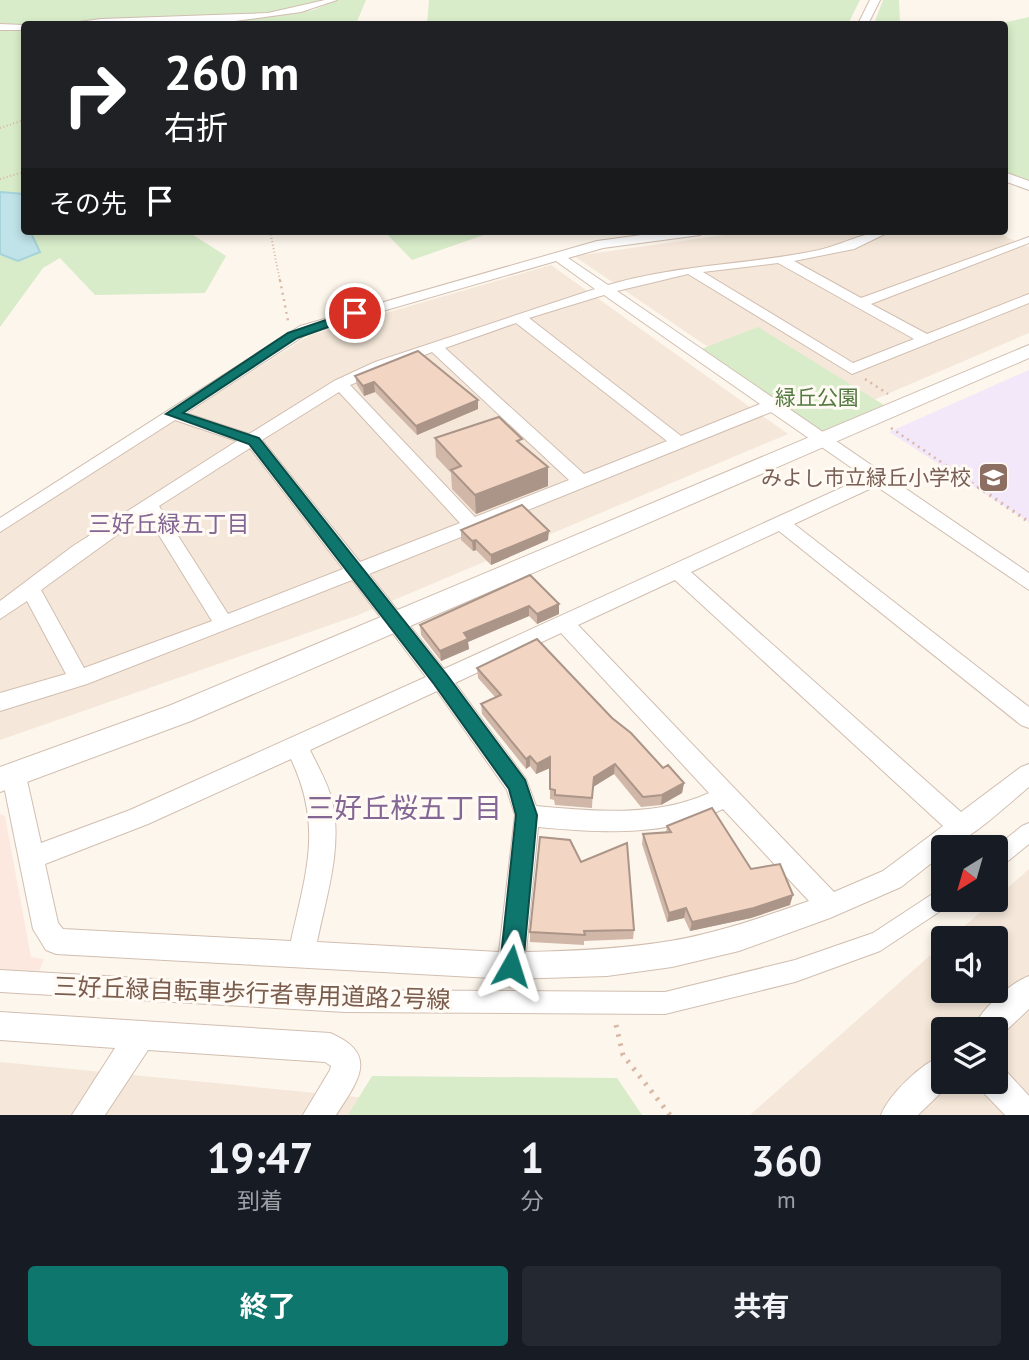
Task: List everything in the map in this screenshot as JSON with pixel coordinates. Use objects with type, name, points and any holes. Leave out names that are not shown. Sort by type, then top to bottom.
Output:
[{"type":"street","points":[[133,21],[264,15],[311,9],[333,0]]},
{"type":"street","points":[[864,21],[875,0]]},
{"type":"street","points":[[0,27],[21,28]]},
{"type":"street","points":[[1008,180],[1029,186]]},
{"type":"street","points":[[1008,232],[1028,240]]},
{"type":"street","points":[[0,526],[291,336],[329,320],[609,242],[666,235]]},
{"type":"street","points":[[0,612],[80,550],[340,384],[433,345],[607,290],[690,270],[782,260],[841,248],[875,235]]},
{"type":"street","points":[[860,303],[1028,240]]},
{"type":"street","points":[[557,256],[1029,583]]},
{"type":"street","points":[[782,260],[925,339]]},
{"type":"street","points":[[690,270],[852,369],[1029,298]]},
{"type":"street","points":[[518,317],[679,442]]},
{"type":"street","points":[[433,345],[581,481]]},
{"type":"street","points":[[1029,351],[181,713],[7,778],[32,858],[46,929],[56,941],[511,966],[607,963],[673,954],[739,938],[830,906],[892,879],[962,828],[1029,774]]},
{"type":"street","points":[[340,384],[471,524]]},
{"type":"street","points":[[0,702],[79,678],[224,624],[773,405]]},
{"type":"street","points":[[173,414],[254,441],[441,680],[518,786],[527,815],[511,966]]},
{"type":"street","points":[[32,858],[139,817],[298,746],[566,625],[878,478]]},
{"type":"street","points":[[149,504],[224,624]]},
{"type":"street","points":[[781,523],[1029,719]]},
{"type":"street","points":[[679,572],[962,828]]},
{"type":"street","points":[[31,590],[79,678]]},
{"type":"street","points":[[566,625],[830,906]]},
{"type":"street","points":[[298,746],[321,804],[323,819],[320,853],[301,956]]},
{"type":"street","points":[[527,815],[591,822],[656,820],[707,807],[726,796]]},
{"type":"street","points":[[1008,849],[1029,832]]},
{"type":"street","name":"三好丘緑自転車歩行者専用道路2号線","points":[[0,982],[345,1001],[665,1003],[795,971],[880,941],[931,905]]},
{"type":"street","points":[[1000,1017],[1029,990]]},
{"type":"street","points":[[0,1027],[330,1048],[346,1059],[345,1075],[318,1115]]},
{"type":"street","points":[[87,1115],[141,1035]]},
{"type":"street","points":[[896,1115],[931,1081]]},
{"type":"street","points":[[1006,1094],[1026,1115]]},
{"type":"path","points":[[0,128],[21,121]]},
{"type":"path","points":[[0,179],[21,173]]},
{"type":"path","points":[[271,235],[291,336]]},
{"type":"path","points":[[852,369],[905,405]]},
{"type":"path","points":[[875,417],[1029,522]]},
{"type":"path","points":[[610,1003],[623,1055],[670,1115]]},
{"type":"shaded area","points":[[724,235],[1003,235],[1029,247],[1029,333],[820,423],[574,256]]},
{"type":"shaded area","points":[[551,265],[788,434],[356,616],[0,740],[0,531],[310,335]]},
{"type":"shaded area","name":"みよし市立緑丘小学校","points":[[1029,370],[1029,522],[889,432]]},
{"type":"shaded area","points":[[0,814],[5,816],[31,957],[44,959],[37,976],[0,974]]},
{"type":"shaded area","points":[[1029,869],[1029,1115],[750,1115],[931,955],[931,1003],[1008,1003],[1008,926],[965,926],[980,912],[1008,912],[1008,888]]},
{"type":"shaded area","points":[[0,1062],[541,1115],[0,1115]]},
{"type":"green space","points":[[0,0],[329,0],[265,14],[96,21],[21,21],[21,28],[0,26]]},
{"type":"green space","points":[[336,0],[366,0],[357,21],[191,21],[267,15],[314,10]]},
{"type":"green space","points":[[429,0],[860,0],[850,21],[427,21]]},
{"type":"green space","points":[[883,0],[899,0],[900,21],[875,21]]},
{"type":"green space","points":[[1029,17],[1029,182],[1008,173],[1008,22]]},
{"type":"green space","points":[[0,28],[21,29],[21,235],[193,235],[226,256],[205,293],[95,295],[60,258],[43,268],[0,327]]},
{"type":"green space","points":[[388,235],[484,235],[412,260]]},
{"type":"green space","name":"緑丘公園","points":[[758,327],[884,405],[819,434],[699,350]]},
{"type":"green space","points":[[372,1076],[617,1078],[642,1115],[348,1115]]},
{"type":"water","points":[[0,192],[21,194],[21,235],[32,235],[40,252],[18,261],[0,254]]},
{"type":"building","points":[[418,351],[478,400],[416,426],[374,382],[363,386],[355,376]]},
{"type":"building","points":[[499,417],[522,439],[517,441],[548,467],[475,495],[451,470],[461,466],[435,438]]},
{"type":"building","points":[[522,505],[549,531],[491,555],[461,530]]},
{"type":"building","points":[[530,575],[559,604],[537,614],[529,606],[464,633],[468,639],[440,651],[420,625]]},
{"type":"building","points":[[537,639],[663,768],[668,765],[684,783],[662,795],[643,797],[615,764],[594,777],[592,798],[555,795],[555,790],[550,789],[550,757],[537,764],[530,756],[526,759],[481,704],[501,695],[477,668]]},
{"type":"building","points":[[712,808],[751,869],[780,864],[793,895],[754,908],[692,922],[686,908],[669,913],[643,834],[671,832],[667,826]]},
{"type":"building","points":[[540,837],[570,840],[581,862],[627,843],[634,930],[584,931],[585,935],[530,932]]},
{"type":"place","name":"みよし市立緑丘小学校","points":[[994,477]]},
{"type":"district","name":"三好丘緑五丁目","points":[[169,523]]},
{"type":"district","name":"三好丘桜五丁目","points":[[404,807]]},
{"type":"route","points":[[355,313],[305,328],[173,414],[254,441],[441,680],[518,786],[527,815],[511,966]]}]
